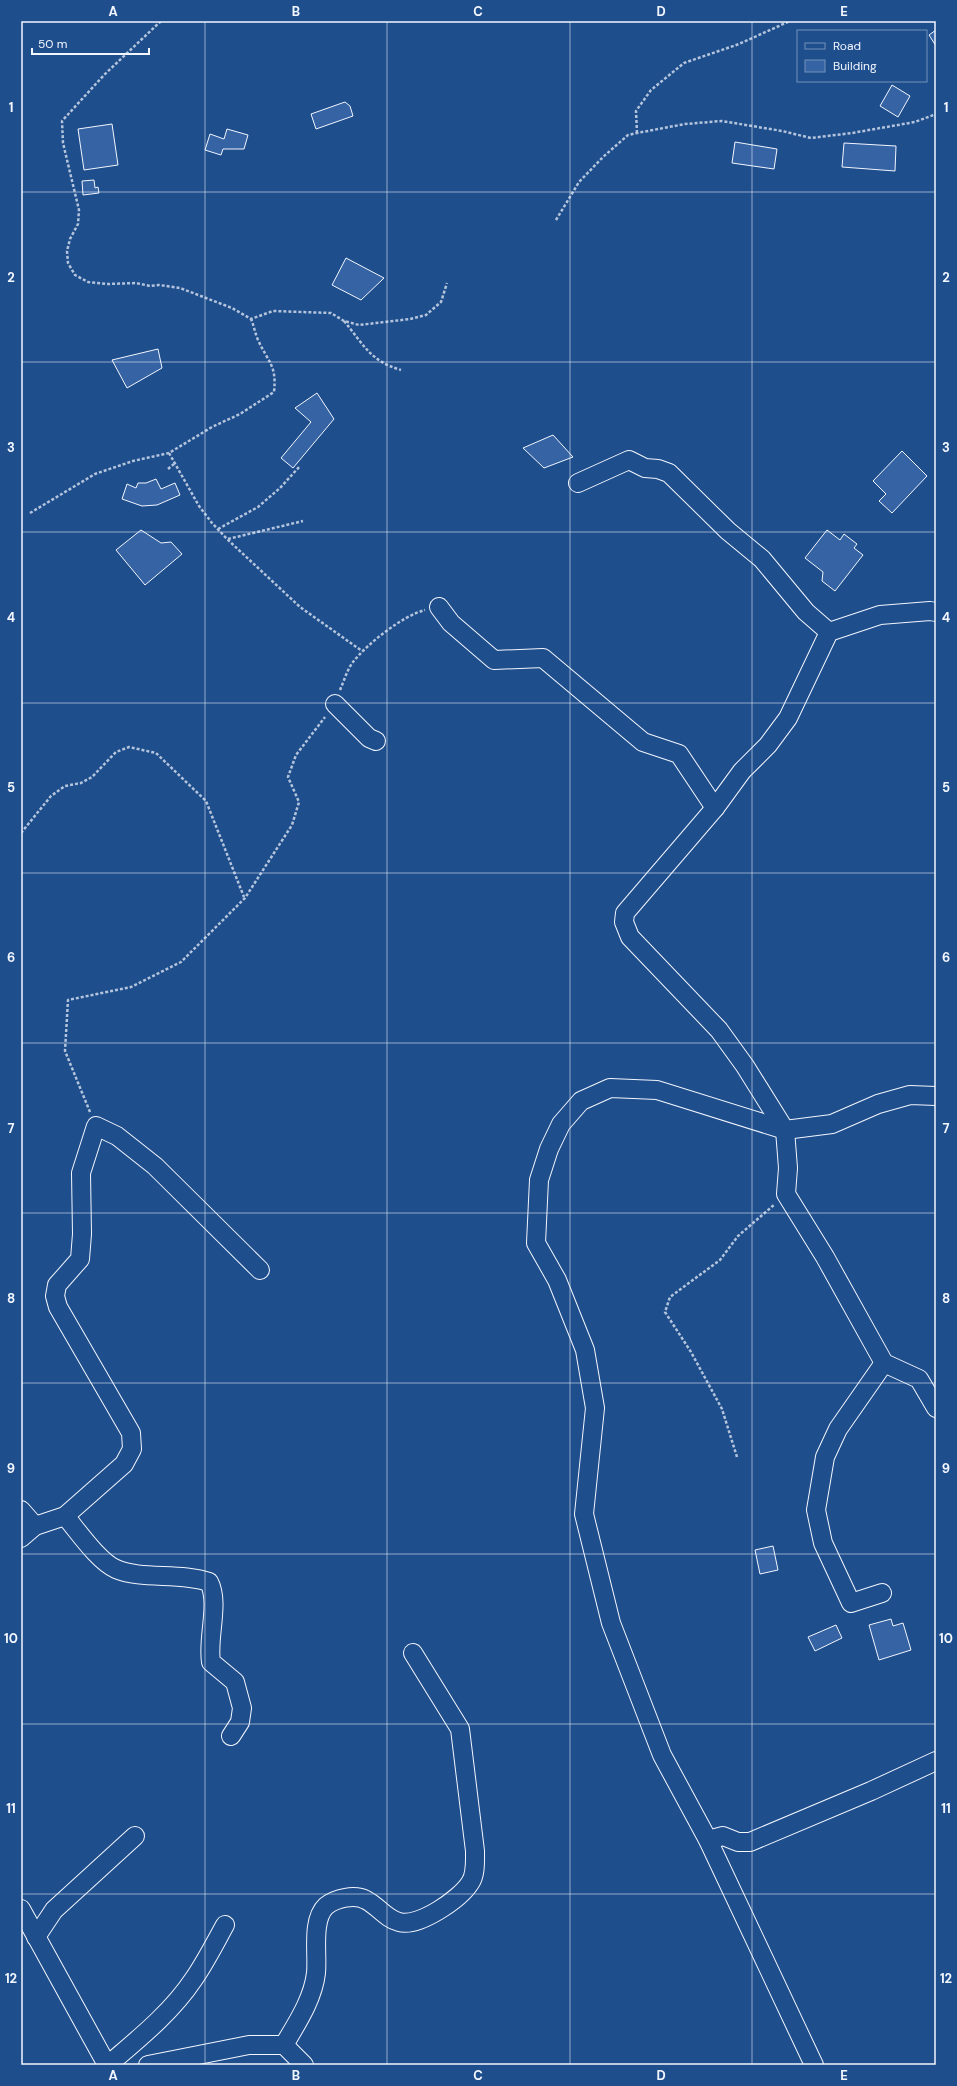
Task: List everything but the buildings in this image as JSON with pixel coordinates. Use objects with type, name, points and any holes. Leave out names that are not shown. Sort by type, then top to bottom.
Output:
[{"type":"street","points":[[578,483],[629,460],[645,468],[658,469],[669,474],[728,531],[762,559],[806,612],[829,632]]},
{"type":"street","points":[[439,607],[451,623],[494,660],[543,658],[643,742],[679,754],[715,808]]},
{"type":"street","points":[[936,612],[930,611],[880,615],[829,632],[788,718],[768,745],[742,771],[715,808],[625,913],[624,922],[630,937],[719,1030],[785,1130],[788,1168],[786,1194],[825,1257],[884,1362],[919,1379],[936,1408]]},
{"type":"street","points":[[335,704],[369,738],[376,741]]},
{"type":"street","points":[[814,2065],[708,1840],[662,1755],[610,1623],[584,1514],[595,1408],[585,1350],[557,1280],[536,1244],[539,1180],[549,1149],[561,1124],[581,1101],[610,1088],[657,1090],[785,1130],[832,1124],[878,1104],[910,1095],[936,1096]]},
{"type":"street","points":[[21,1538],[35,1526],[65,1516],[124,1464],[132,1449],[131,1433],[58,1308],[54,1296],[58,1285],[80,1259],[82,1234],[81,1173],[96,1126],[117,1136],[155,1166],[260,1270]]},
{"type":"street","points":[[882,1593],[851,1603],[823,1543],[816,1510],[825,1456],[838,1428],[884,1362]]},
{"type":"street","points":[[21,1510],[35,1526]]},
{"type":"street","points":[[65,1516],[102,1559],[116,1569],[139,1573],[199,1578],[209,1582],[214,1591],[209,1651],[211,1662],[235,1682],[242,1708],[240,1722],[231,1736]]},
{"type":"street","points":[[284,2045],[304,2010],[316,1975],[317,1925],[326,1907],[344,1898],[365,1900],[399,1923],[413,1923],[444,1908],[471,1883],[475,1864],[475,1850],[460,1729],[413,1653]]},
{"type":"street","points":[[708,1840],[723,1836],[738,1842],[750,1842],[871,1791],[936,1761]]},
{"type":"street","points":[[36,1937],[54,1910],[135,1836]]},
{"type":"street","points":[[21,1910],[107,2065],[131,2045],[172,2005],[192,1981],[225,1924]]},
{"type":"street","points":[[148,2065],[249,2045],[284,2045],[304,2065]]},
{"type":"path","points":[[30,513],[95,474],[134,461],[168,453],[212,427],[240,414],[274,392],[275,373],[271,360],[258,340],[251,319],[232,308],[180,288],[159,285],[150,286],[136,283],[107,284],[88,282],[75,274],[68,263],[67,251],[70,239],[78,224],[79,210],[63,143],[62,121],[104,75],[161,21]]},
{"type":"path","points":[[637,133],[636,111],[650,90],[684,63],[739,44],[790,21]]},
{"type":"path","points":[[556,220],[579,182],[603,157],[628,135],[685,124],[722,121],[782,131],[810,138],[852,133],[915,122],[936,114]]},
{"type":"path","points":[[251,319],[273,311],[331,313],[344,321],[359,325],[368,325],[426,316],[441,302],[447,283]]},
{"type":"path","points":[[344,321],[362,343],[366,351],[386,365],[400,370]]},
{"type":"path","points":[[168,453],[199,506],[227,539],[300,607],[362,651]]},
{"type":"path","points":[[168,469],[174,464]]},
{"type":"path","points":[[218,529],[258,507],[280,488],[300,466]]},
{"type":"path","points":[[227,539],[303,521]]},
{"type":"path","points":[[96,1126],[65,1051],[68,1000],[131,987],[181,962],[245,898],[292,825],[299,802],[288,777],[296,755],[335,704],[352,664],[362,651],[396,624],[412,614],[439,607]]},
{"type":"path","points":[[21,832],[51,796],[65,786],[81,783],[92,777],[116,752],[130,746],[156,753],[206,801],[245,898]]},
{"type":"path","points":[[737,1457],[722,1409],[691,1352],[666,1312],[670,1297],[720,1260],[738,1236],[786,1194]]}]
